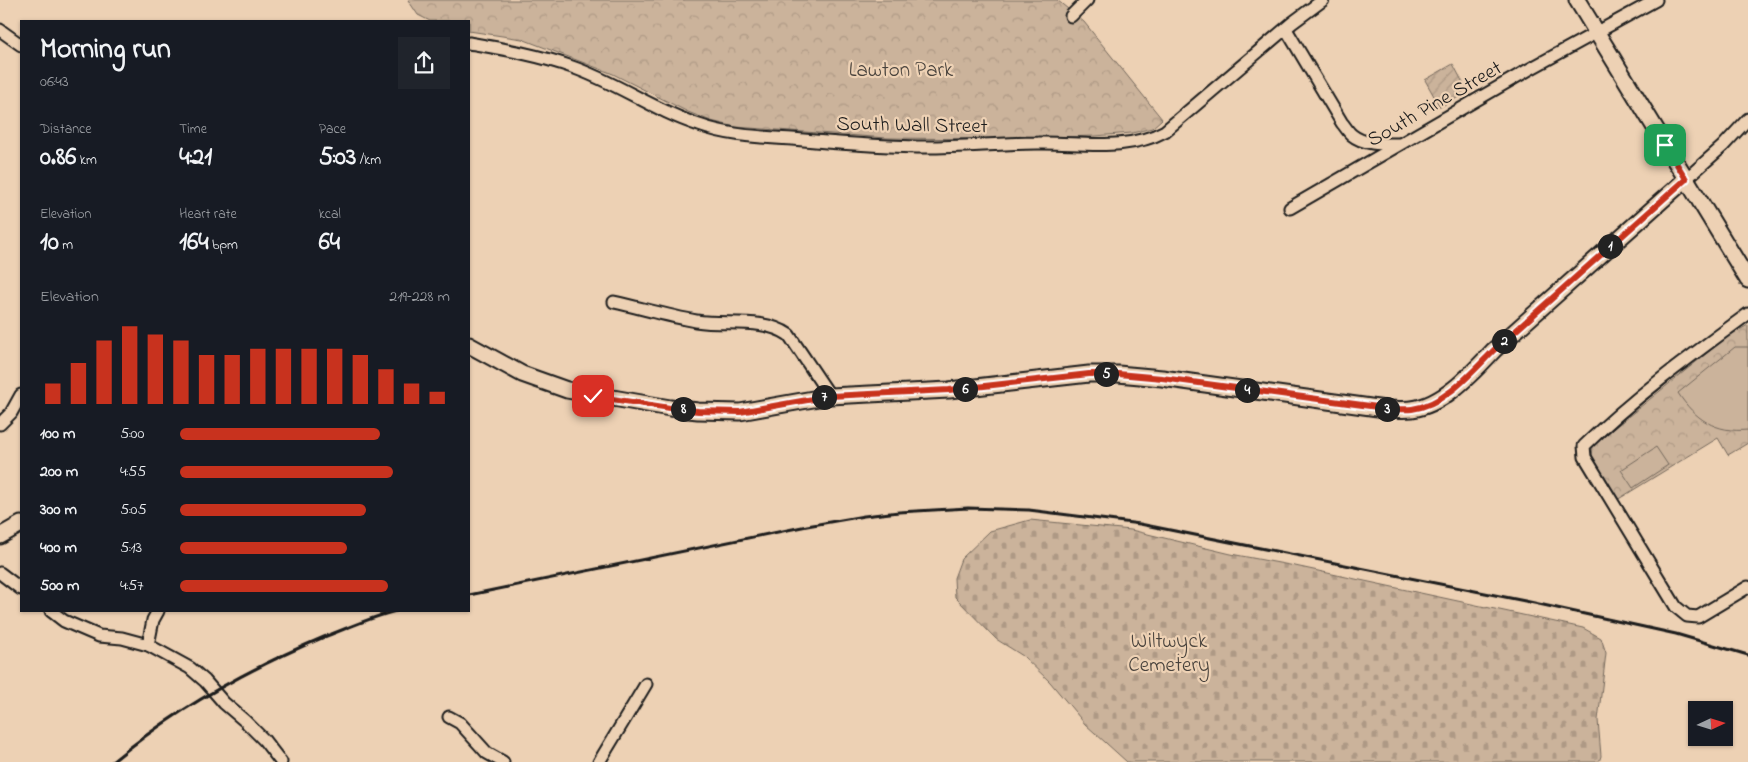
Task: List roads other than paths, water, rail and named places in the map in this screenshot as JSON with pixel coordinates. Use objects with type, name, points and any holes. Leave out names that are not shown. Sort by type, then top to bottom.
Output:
[{"type":"main road","points":[[1577,0],[1748,280]]},
{"type":"main road","points":[[470,346],[522,374],[546,384],[593,396],[698,411],[740,412],[830,396],[949,390],[1089,374],[1118,374],[1177,380],[1385,408],[1412,409],[1429,405],[1444,396],[1686,179]]},
{"type":"main road","points":[[0,536],[20,525]]},
{"type":"street","points":[[1071,16],[1087,0]]},
{"type":"street","name":"South Wall Street","points":[[470,43],[514,51],[572,66],[673,115],[698,125],[724,132],[847,144],[919,147],[1039,143],[1100,144],[1130,142],[1156,136],[1164,131],[1220,82],[1323,0]]},
{"type":"street","name":"South Pine Street","points":[[1290,208],[1656,0]]},
{"type":"street","points":[[1286,29],[1342,122],[1352,135],[1362,140],[1379,144],[1400,144]]},
{"type":"street","points":[[0,30],[20,44]]},
{"type":"street","points":[[1686,179],[1723,146],[1748,119]]},
{"type":"street","points":[[614,302],[697,321],[769,326],[781,330],[789,335],[830,396]]},
{"type":"street","points":[[1748,314],[1691,356],[1584,446],[1585,457],[1676,607],[1688,616],[1698,617],[1748,587]]},
{"type":"street","points":[[0,424],[11,414],[20,397]]},
{"type":"street","points":[[0,573],[20,588]]},
{"type":"street","points":[[52,612],[64,621],[99,636],[122,638],[148,646],[190,668],[258,734],[281,762]]},
{"type":"street","points":[[148,646],[153,620],[157,612]]},
{"type":"street","points":[[599,762],[646,684]]},
{"type":"street","points":[[449,717],[460,723],[487,753],[503,762]]},
{"type":"railway","points":[[470,595],[864,516],[968,508],[1029,510],[1140,524],[1525,601],[1676,634],[1748,655]]},
{"type":"railway","points":[[112,762],[161,725],[240,677],[296,649],[369,619],[392,612]]},
{"type":"park label","name":"Lawton Park","points":[[901,69]]},
{"type":"park label","name":"Wiltwyck Cemetery","points":[[1169,652]]}]
